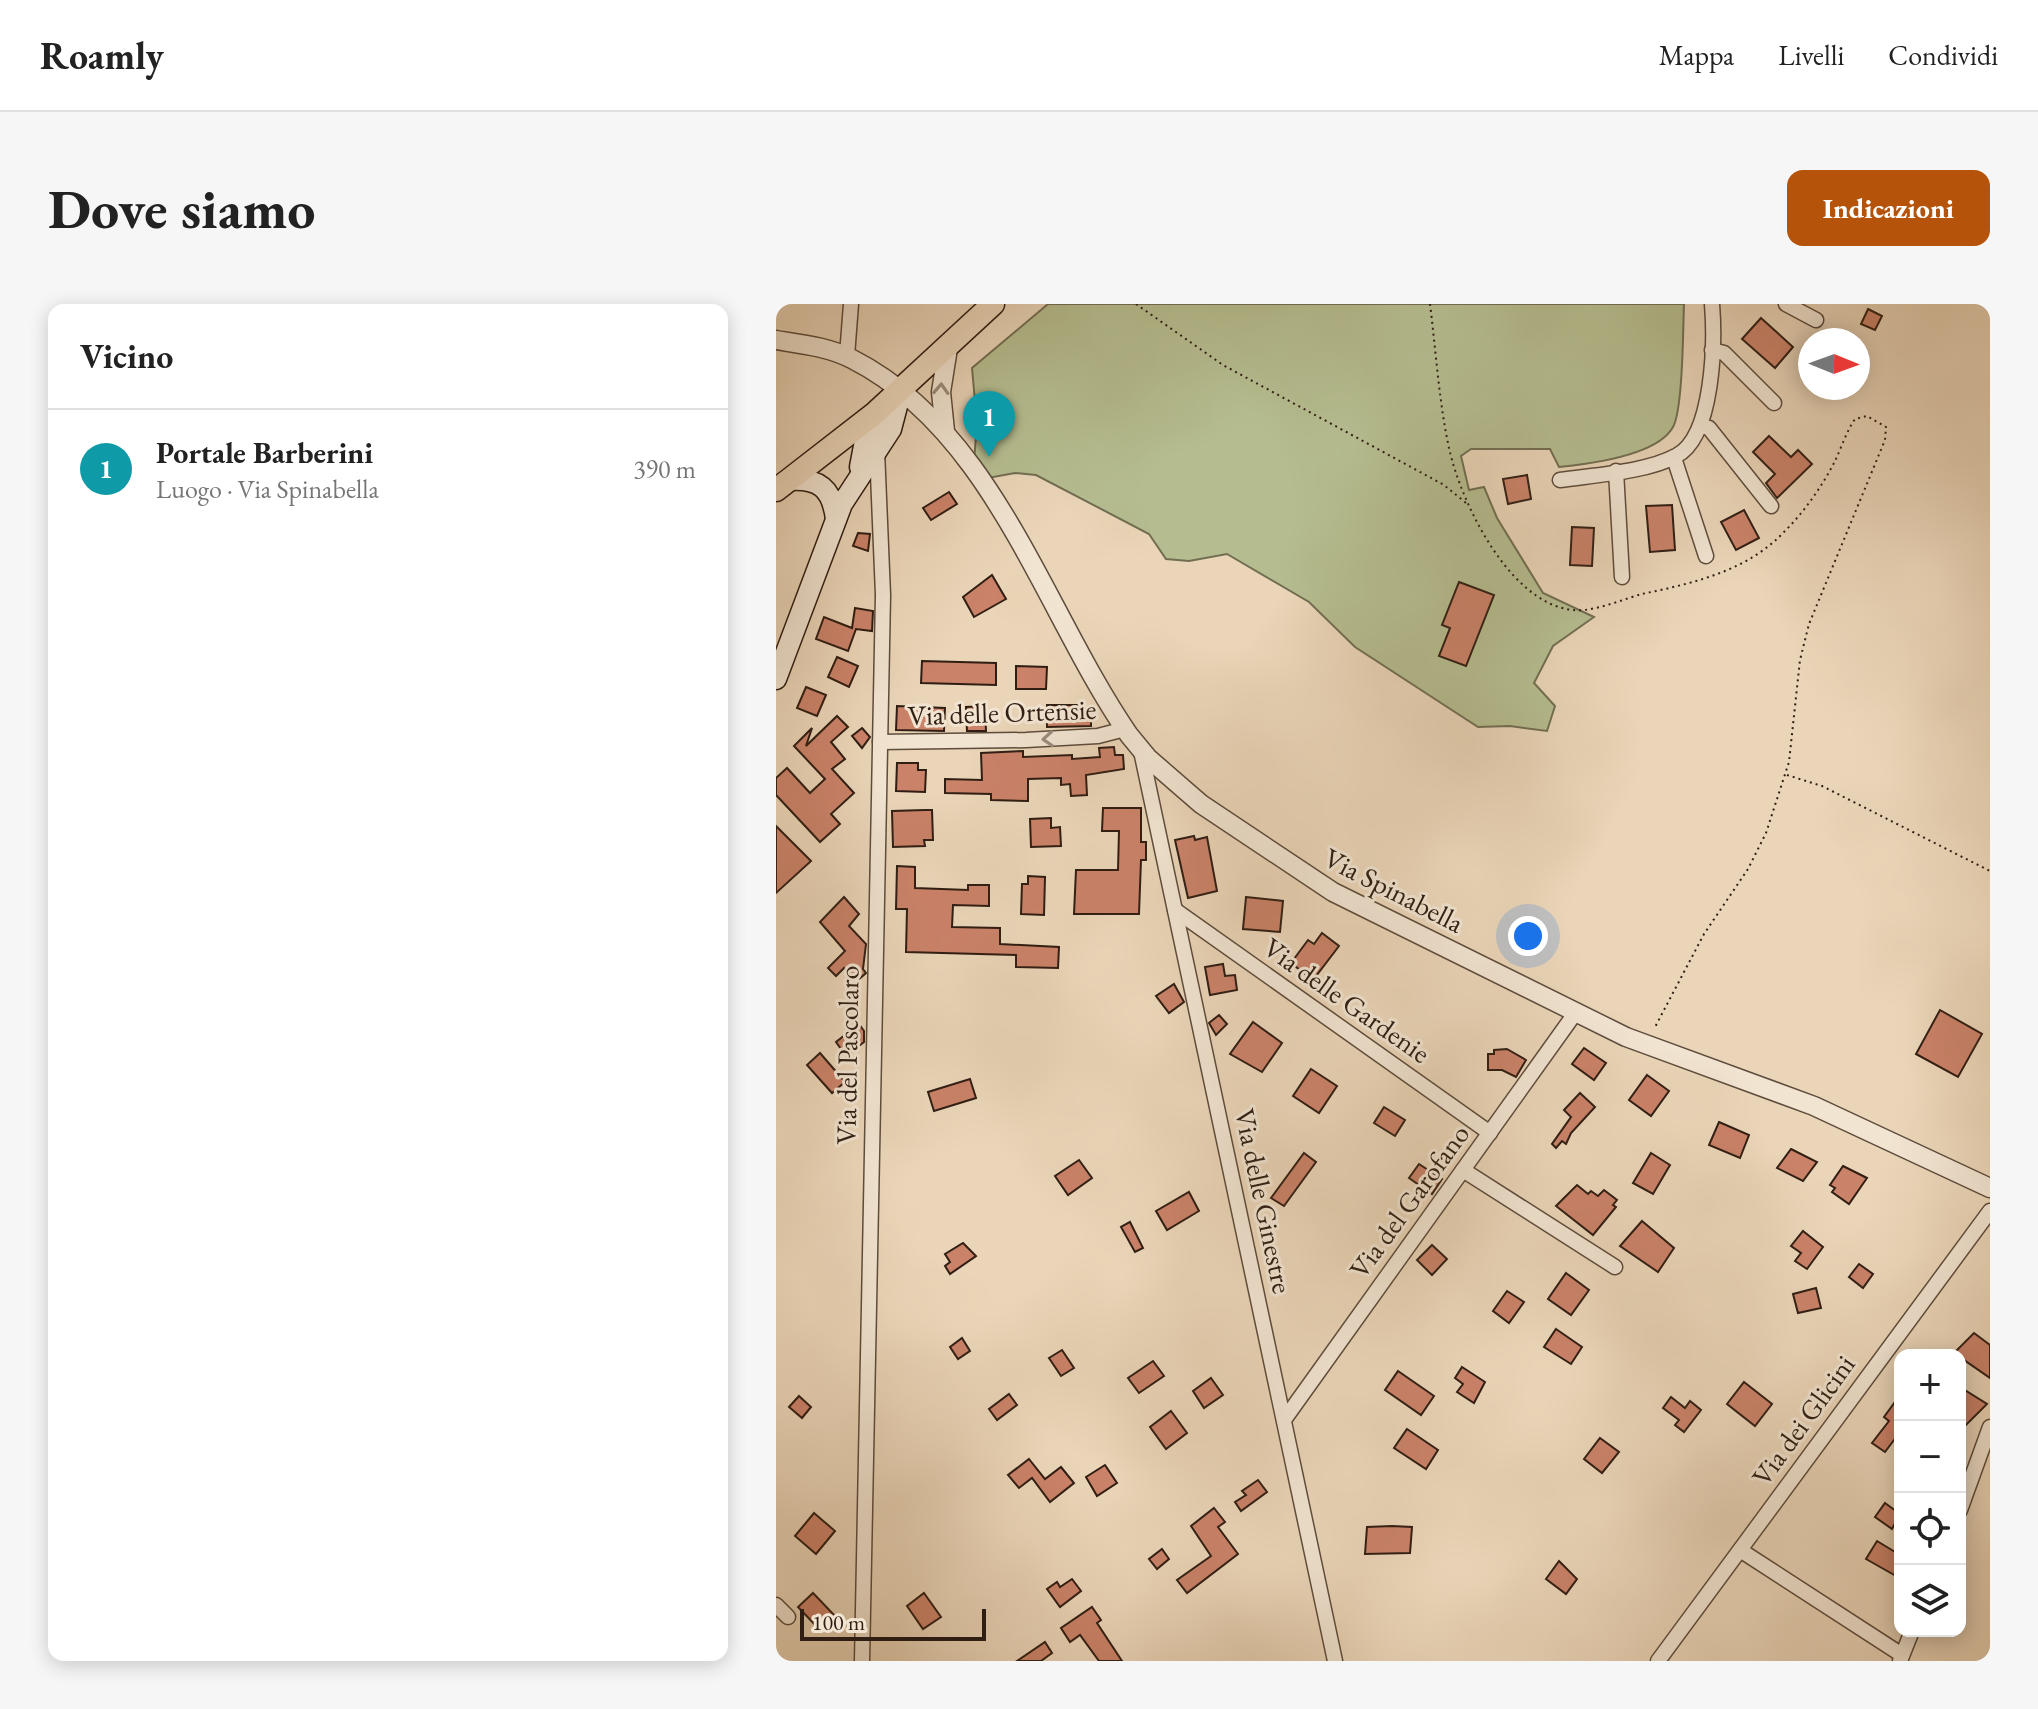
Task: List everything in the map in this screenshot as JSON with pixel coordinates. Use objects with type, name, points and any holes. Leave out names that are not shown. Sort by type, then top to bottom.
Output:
[{"type":"main road","points":[[782,485],[901,391],[993,304]]},
{"type":"main road","points":[[966,332],[1013,304]]},
{"type":"main road","points":[[776,679],[836,519],[859,473],[894,421],[901,391]]},
{"type":"main road","points":[[859,473],[864,446],[881,407]]},
{"type":"main road","points":[[782,485],[810,479],[825,487],[833,501],[836,519]]},
{"type":"street","points":[[776,340],[847,356],[851,304]]},
{"type":"street","points":[[1560,480],[1674,458],[1694,440],[1702,426],[1712,350],[1712,304]]},
{"type":"street","points":[[1786,304],[1816,320]]},
{"type":"street","name":"Via Spinabella","points":[[945,431],[941,392],[948,348]]},
{"type":"street","points":[[1712,350],[1724,353],[1774,403]]},
{"type":"street","name":"Via Spinabella","points":[[847,356],[901,391],[945,431],[1008,524],[1125,729],[1141,751],[1201,804],[1310,878],[1576,1012],[1645,1045],[1822,1109],[1989,1185]]},
{"type":"street","points":[[1702,426],[1709,428],[1771,506]]},
{"type":"street","name":"Via del Pascolaro","points":[[862,1661],[883,585],[877,450]]},
{"type":"street","points":[[1674,458],[1706,556]]},
{"type":"street","points":[[1616,471],[1622,577]]},
{"type":"street","name":"Via delle Ortensie","points":[[880,742],[1026,740],[1098,736],[1125,729]]},
{"type":"street","name":"Via delle Ginestre","points":[[1141,751],[1335,1661]]},
{"type":"street","name":"Via delle Gardenie","points":[[1175,910],[1490,1133]]},
{"type":"street","name":"Via del Garofano","points":[[1284,1420],[1576,1012]]},
{"type":"street","points":[[1463,1170],[1615,1267]]},
{"type":"street","name":"Via dei Glicini","points":[[1658,1661],[1990,1211]]},
{"type":"street","points":[[1966,1493],[1990,1427]]},
{"type":"street","points":[[1740,1550],[1901,1658],[1910,1637]]},
{"type":"street","points":[[776,1605],[788,1617]]},
{"type":"path","points":[[1136,304],[1223,365],[1444,485],[1467,504]]},
{"type":"path","points":[[1645,1045],[1704,934],[1753,860],[1786,774],[1822,786],[1990,871]]},
{"type":"green space","points":[[1048,304],[1684,304],[1679,404],[1673,427],[1665,437],[1638,452],[1621,457],[1559,467],[1550,449],[1471,449],[1461,456],[1469,490],[1484,487],[1497,518],[1543,593],[1594,617],[1553,646],[1534,683],[1555,706],[1547,731],[1510,726],[1478,727],[1355,647],[1309,602],[1227,554],[1189,561],[1166,559],[1149,534],[1036,475],[1015,473],[988,478],[974,461],[977,424],[972,368]]},
{"type":"building","points":[[1868,309],[1882,316],[1875,330],[1861,324]]},
{"type":"building","points":[[1761,318],[1793,347],[1775,368],[1742,339]]},
{"type":"building","points":[[1769,436],[1791,457],[1798,450],[1812,464],[1777,498],[1766,483],[1775,474],[1753,452]]},
{"type":"building","points":[[1527,475],[1531,499],[1508,504],[1503,479]]},
{"type":"building","points":[[949,492],[957,504],[931,520],[923,508]]},
{"type":"building","points":[[1672,505],[1675,550],[1650,552],[1646,506]]},
{"type":"building","points":[[1744,510],[1759,538],[1736,550],[1721,522]]},
{"type":"building","points":[[1572,527],[1594,528],[1592,566],[1570,565]]},
{"type":"building","points":[[858,533],[870,534],[868,551],[853,546]]},
{"type":"building","points":[[992,575],[1006,599],[974,617],[963,597]]},
{"type":"building","points":[[1459,582],[1494,595],[1466,666],[1439,656],[1450,628],[1442,625]]},
{"type":"building","points":[[855,608],[873,611],[872,631],[856,629],[848,651],[816,639],[824,617],[852,628]]},
{"type":"building","points":[[837,657],[858,666],[849,687],[828,677]]},
{"type":"building","points":[[922,661],[996,663],[996,685],[921,683]]},
{"type":"building","points":[[1016,666],[1047,667],[1046,689],[1016,689]]},
{"type":"building","points":[[806,687],[826,695],[817,716],[797,708]]},
{"type":"building","points":[[1047,705],[1079,705],[1079,711],[1091,711],[1091,726],[1047,727]]},
{"type":"building","points":[[897,706],[945,708],[944,731],[896,730]]},
{"type":"building","points":[[985,706],[986,731],[967,731],[966,707]]},
{"type":"building","points":[[837,716],[848,727],[831,742],[845,759],[832,769],[854,793],[831,814],[840,824],[820,842],[776,795],[776,778],[787,768],[810,793],[825,779],[794,746],[812,728],[806,746]]},
{"type":"building","points":[[862,728],[870,737],[862,748],[852,736]]},
{"type":"building","points":[[1114,747],[1115,755],[1123,755],[1124,769],[1086,775],[1087,795],[1071,796],[1070,784],[1061,785],[1061,778],[1028,779],[1028,801],[991,800],[991,794],[945,793],[945,779],[982,780],[981,753],[1023,751],[1023,757],[1072,755],[1072,759],[1100,757],[1099,748]]},
{"type":"building","points":[[897,763],[918,763],[918,770],[926,770],[925,792],[896,791]]},
{"type":"building","points":[[1103,808],[1141,808],[1141,842],[1146,842],[1146,860],[1141,860],[1139,914],[1074,914],[1076,870],[1118,870],[1119,831],[1102,831]]},
{"type":"building","points":[[932,810],[933,840],[924,840],[925,846],[893,847],[892,811]]},
{"type":"building","points":[[1051,818],[1051,828],[1060,827],[1061,846],[1031,847],[1030,819]]},
{"type":"building","points":[[776,826],[811,861],[776,893]]},
{"type":"building","points":[[1194,836],[1195,840],[1207,837],[1217,891],[1188,898],[1175,840]]},
{"type":"building","points":[[897,866],[915,867],[915,888],[968,890],[968,885],[989,885],[989,906],[953,905],[952,927],[1000,928],[1000,944],[1059,947],[1058,968],[1016,967],[1016,955],[906,952],[907,909],[896,909]]},
{"type":"building","points":[[1028,876],[1045,877],[1044,915],[1021,914],[1022,884],[1028,884]]},
{"type":"building","points":[[844,897],[859,914],[849,926],[866,944],[863,969],[866,973],[857,981],[844,968],[836,976],[828,968],[845,951],[820,922]]},
{"type":"building","points":[[1246,897],[1283,901],[1280,932],[1243,929]]},
{"type":"building","points":[[1322,933],[1339,946],[1313,980],[1291,963],[1308,940],[1314,944]]},
{"type":"building","points":[[1223,964],[1225,976],[1235,975],[1237,990],[1210,995],[1205,967]]},
{"type":"building","points":[[1174,984],[1184,1002],[1169,1013],[1156,996]]},
{"type":"building","points":[[1940,1010],[1982,1034],[1958,1077],[1916,1054]]},
{"type":"building","points":[[1219,1015],[1227,1024],[1216,1035],[1209,1023]]},
{"type":"building","points":[[1253,1022],[1282,1043],[1262,1072],[1230,1054]]},
{"type":"building","points":[[859,1024],[864,1031],[864,1042],[846,1056],[836,1042]]},
{"type":"building","points":[[1584,1048],[1606,1063],[1594,1080],[1572,1064]]},
{"type":"building","points":[[1507,1049],[1526,1060],[1516,1077],[1502,1070],[1488,1070],[1488,1054]]},
{"type":"building","points":[[820,1053],[845,1082],[832,1093],[807,1065]]},
{"type":"building","points":[[1311,1069],[1337,1086],[1319,1113],[1293,1096]]},
{"type":"building","points":[[1647,1075],[1669,1091],[1651,1116],[1629,1100]]},
{"type":"building","points":[[970,1079],[976,1098],[934,1111],[928,1092]]},
{"type":"building","points":[[1580,1093],[1595,1107],[1571,1133],[1566,1144],[1562,1141],[1556,1148],[1552,1144],[1571,1117],[1564,1110]]},
{"type":"building","points":[[1384,1107],[1405,1120],[1395,1136],[1374,1123]]},
{"type":"building","points":[[1719,1122],[1749,1135],[1740,1158],[1709,1145]]},
{"type":"building","points":[[1791,1149],[1817,1162],[1803,1181],[1777,1168]]},
{"type":"building","points":[[1304,1153],[1316,1162],[1284,1206],[1271,1198]]},
{"type":"building","points":[[1651,1153],[1670,1165],[1653,1194],[1633,1183]]},
{"type":"building","points":[[1079,1160],[1092,1178],[1068,1195],[1055,1176]]},
{"type":"building","points":[[1419,1164],[1442,1179],[1432,1194],[1409,1178]]},
{"type":"building","points":[[1843,1166],[1867,1178],[1849,1204],[1832,1192],[1835,1188],[1830,1185]]},
{"type":"building","points":[[1577,1185],[1588,1194],[1591,1191],[1598,1196],[1604,1190],[1617,1200],[1613,1205],[1616,1207],[1593,1235],[1556,1206]]},
{"type":"building","points":[[1189,1192],[1199,1211],[1167,1230],[1156,1211]]},
{"type":"building","points":[[1642,1221],[1674,1248],[1658,1272],[1620,1246]]},
{"type":"building","points":[[1130,1222],[1143,1248],[1135,1252],[1121,1227]]},
{"type":"building","points":[[1803,1231],[1823,1247],[1807,1269],[1795,1261],[1801,1253],[1791,1246]]},
{"type":"building","points":[[963,1243],[976,1256],[950,1274],[945,1266],[950,1262],[945,1254]]},
{"type":"building","points":[[1432,1245],[1447,1259],[1432,1275],[1417,1260]]},
{"type":"building","points":[[1859,1264],[1873,1274],[1863,1288],[1849,1277]]},
{"type":"building","points":[[1566,1273],[1589,1290],[1571,1315],[1548,1299]]},
{"type":"building","points":[[1816,1288],[1821,1308],[1798,1313],[1793,1294]]},
{"type":"building","points":[[1507,1291],[1524,1302],[1509,1323],[1493,1311]]},
{"type":"building","points":[[1556,1329],[1582,1347],[1571,1364],[1544,1347]]},
{"type":"building","points":[[1974,1333],[1990,1345],[1990,1378],[1966,1361],[1966,1349],[1958,1349]]},
{"type":"building","points":[[962,1338],[970,1351],[958,1359],[950,1347]]},
{"type":"building","points":[[1062,1350],[1074,1368],[1061,1376],[1049,1358]]},
{"type":"building","points":[[1153,1361],[1164,1376],[1139,1393],[1128,1378]]},
{"type":"building","points":[[1462,1367],[1485,1382],[1474,1403],[1457,1392],[1463,1384],[1455,1378]]},
{"type":"building","points":[[1398,1371],[1434,1396],[1421,1415],[1385,1390]]},
{"type":"building","points":[[1211,1378],[1223,1395],[1204,1408],[1193,1391]]},
{"type":"building","points":[[1744,1382],[1772,1404],[1755,1426],[1727,1404]]},
{"type":"building","points":[[1966,1391],[1987,1404],[1966,1425]]},
{"type":"building","points":[[1009,1394],[1017,1405],[997,1420],[989,1409]]},
{"type":"building","points":[[799,1396],[811,1407],[802,1418],[789,1407]]},
{"type":"building","points":[[1671,1397],[1685,1408],[1690,1401],[1701,1410],[1684,1432],[1675,1425],[1679,1420],[1663,1408]]},
{"type":"building","points":[[1894,1403],[1894,1440],[1885,1452],[1872,1443],[1889,1421],[1884,1417]]},
{"type":"building","points":[[1171,1411],[1187,1433],[1166,1449],[1150,1427]]},
{"type":"building","points":[[1407,1429],[1438,1450],[1426,1469],[1394,1448]]},
{"type":"building","points":[[1600,1438],[1619,1452],[1602,1473],[1584,1459]]},
{"type":"building","points":[[1029,1459],[1045,1479],[1061,1467],[1074,1483],[1050,1502],[1032,1478],[1019,1488],[1008,1475]]},
{"type":"building","points":[[1105,1465],[1117,1483],[1097,1496],[1086,1477]]},
{"type":"building","points":[[1258,1480],[1267,1492],[1241,1511],[1235,1502],[1246,1495],[1242,1491]]},
{"type":"building","points":[[1885,1503],[1894,1510],[1892,1529],[1875,1517]]},
{"type":"building","points":[[1214,1508],[1225,1522],[1218,1527],[1238,1554],[1187,1593],[1177,1580],[1211,1556],[1191,1526]]},
{"type":"building","points":[[814,1513],[835,1531],[816,1554],[795,1536]]},
{"type":"building","points":[[1367,1527],[1412,1527],[1410,1553],[1365,1554]]},
{"type":"building","points":[[1877,1541],[1894,1551],[1894,1575],[1866,1559]]},
{"type":"building","points":[[1162,1549],[1169,1559],[1157,1569],[1149,1559]]},
{"type":"building","points":[[1559,1561],[1577,1579],[1566,1594],[1546,1579]]},
{"type":"building","points":[[1072,1579],[1081,1591],[1060,1607],[1047,1589],[1057,1582],[1060,1587]]},
{"type":"building","points":[[813,1593],[835,1616],[820,1630],[798,1607]]},
{"type":"building","points":[[924,1593],[941,1617],[923,1629],[907,1606]]},
{"type":"building","points":[[1092,1607],[1101,1620],[1097,1623],[1122,1661],[1099,1661],[1080,1635],[1070,1642],[1061,1628]]},
{"type":"building","points":[[1045,1642],[1052,1653],[1041,1661],[1017,1661]]},
{"type":"place","name":"Portale Barberini","points":[[989,457]]}]
